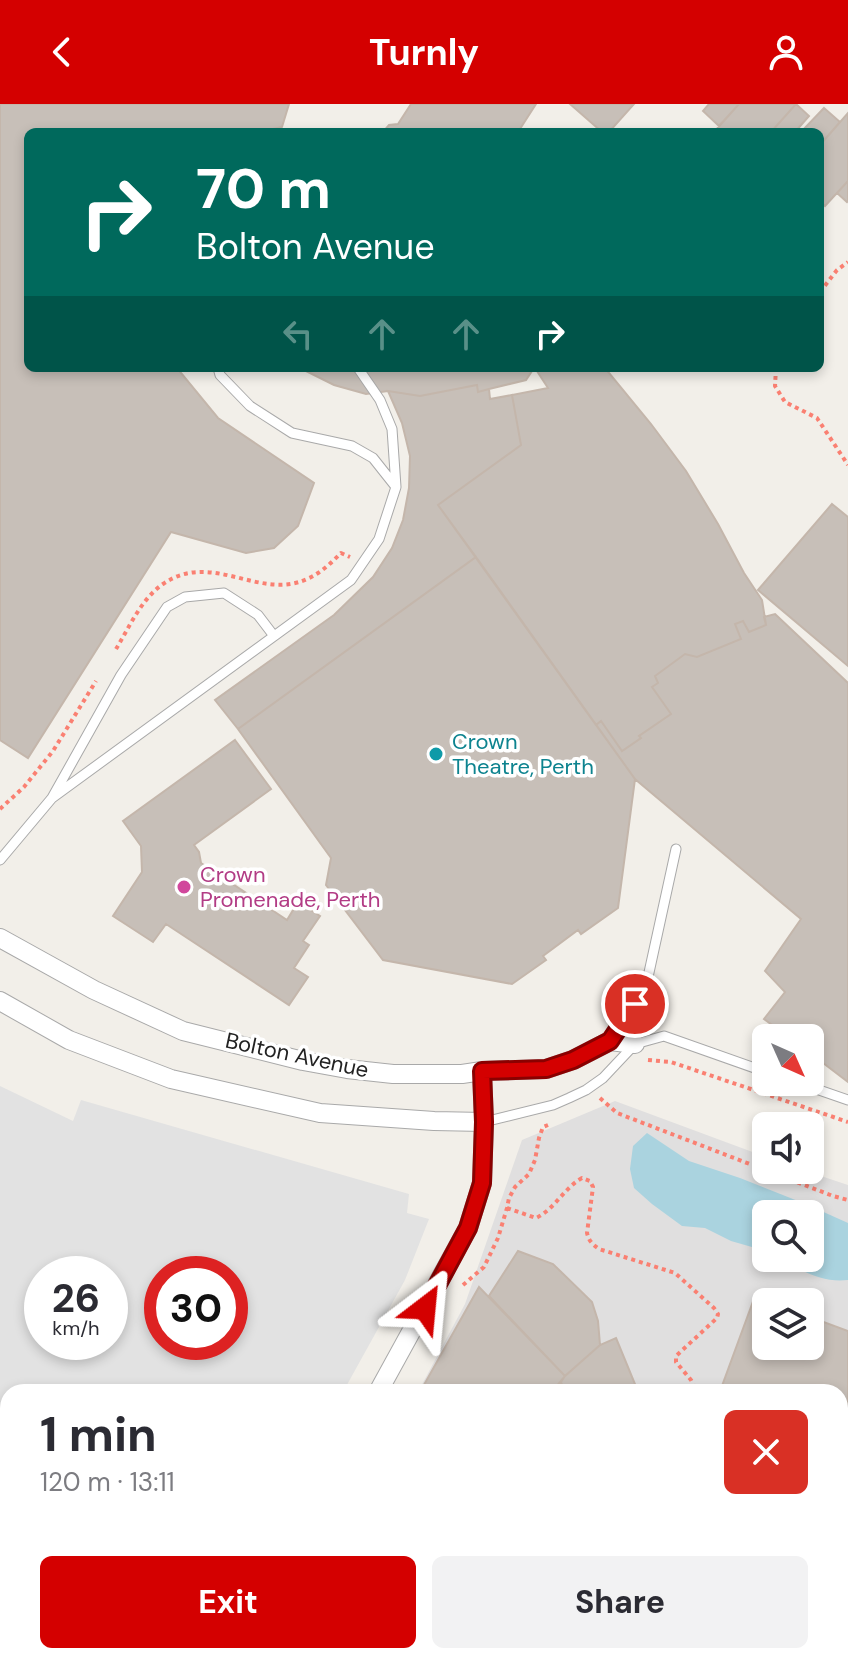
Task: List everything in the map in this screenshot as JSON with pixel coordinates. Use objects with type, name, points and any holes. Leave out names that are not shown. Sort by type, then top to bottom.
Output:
[{"type":"street","name":"Bolton Avenue","points":[[0,938],[94,990],[183,1031],[347,1069],[393,1074],[462,1074],[546,1069],[573,1060],[610,1041]]},
{"type":"street","points":[[0,1001],[69,1040],[171,1079],[320,1113],[484,1122]]},
{"type":"street","points":[[610,1041],[635,1044]]},
{"type":"street","points":[[382,1384],[468,1228],[482,1183],[482,1071]]},
{"type":"lane","points":[[219,372],[250,406],[292,433],[352,446],[373,458],[396,487]]},
{"type":"lane","points":[[52,798],[351,580],[379,539],[396,487],[392,429],[380,400],[361,372]]},
{"type":"lane","points":[[0,860],[52,798],[121,675],[167,607],[185,597],[224,593],[258,615],[274,636]]},
{"type":"lane","name":"Bolton Avenue","points":[[610,1041],[635,1004],[648,977],[676,849]]},
{"type":"lane","points":[[484,1122],[553,1105],[586,1090],[603,1078],[635,1044],[664,1036],[752,1067]]},
{"type":"lane","points":[[824,1092],[848,1100]]},
{"type":"path","points":[[824,287],[848,262]]},
{"type":"path","points":[[776,372],[775,386],[785,402],[817,418],[848,465]]},
{"type":"path","points":[[115,651],[146,601],[161,585],[179,575],[200,571],[280,585],[305,581],[325,569],[341,553],[363,563]]},
{"type":"path","points":[[0,809],[24,787],[53,751],[99,676]]},
{"type":"path","points":[[647,1060],[671,1062],[848,1122]]},
{"type":"path","points":[[592,1102],[608,1090]]},
{"type":"path","points":[[599,1098],[617,1113],[848,1200]]},
{"type":"path","points":[[461,1286],[484,1267],[498,1238],[509,1198],[515,1187],[529,1174],[535,1160],[543,1127],[557,1121]]},
{"type":"path","points":[[507,1208],[536,1218],[553,1206],[576,1181],[582,1178],[590,1181],[593,1187],[588,1239],[599,1249],[675,1273],[718,1314],[676,1356],[676,1362],[693,1384]]},
{"type":"shaded area","points":[[0,1086],[73,1121],[81,1100],[409,1194],[407,1213],[429,1219],[405,1280],[347,1384],[0,1384]]},
{"type":"shaded area","points":[[615,1101],[752,1152],[752,1184],[824,1184],[824,1177],[848,1185],[848,1384],[422,1384],[465,1304],[522,1140]]},
{"type":"water","points":[[647,1133],[689,1161],[795,1200],[752,1200],[752,1247],[705,1228],[682,1226],[634,1188],[630,1169],[633,1146]]},
{"type":"water","points":[[824,1212],[848,1223],[848,1280],[821,1278],[806,1272],[824,1272]]},
{"type":"building","points":[[0,104],[289,104],[282,127],[278,128],[24,128],[24,372],[180,372],[218,418],[314,483],[298,526],[274,548],[246,553],[171,532],[28,758],[0,740]]},
{"type":"building","points":[[411,104],[536,104],[521,128],[386,128],[398,124]]},
{"type":"building","points":[[570,104],[634,104],[613,128],[597,128]]},
{"type":"building","points":[[709,104],[739,104],[719,126],[703,111]]},
{"type":"building","points":[[739,104],[796,104],[775,128],[718,128]]},
{"type":"building","points":[[796,104],[809,116],[798,128],[775,128]]},
{"type":"building","points":[[824,108],[840,122],[824,140],[824,128],[805,128]]},
{"type":"building","points":[[848,113],[848,181],[825,206],[824,205],[824,140]]},
{"type":"building","points":[[848,181],[848,201],[847,202],[837,193]]},
{"type":"building","points":[[308,372],[531,372],[526,380],[478,392],[477,385],[420,396],[388,391],[366,394],[334,385]]},
{"type":"building","points":[[538,372],[608,372],[686,471],[762,600],[766,625],[749,632],[743,621],[735,624],[741,639],[697,657],[685,654],[655,676],[658,683],[652,687],[671,714],[622,751],[601,721],[596,725],[438,505],[521,445],[512,395],[548,388]]},
{"type":"building","points":[[477,385],[478,392],[489,389],[490,399],[512,395],[521,445],[438,505],[476,557],[238,729],[215,700],[334,615],[373,577],[392,548],[403,520],[409,488],[410,456],[402,423],[388,391],[420,396]]},
{"type":"building","points":[[832,504],[848,517],[848,666],[758,590]]},
{"type":"building","name":"Crown Theatre, Perth","points":[[476,557],[635,779],[618,908],[581,934],[578,930],[543,956],[546,960],[512,984],[383,960],[326,885],[331,858],[238,729]]},
{"type":"building","points":[[775,614],[848,683],[848,1082],[824,1064],[824,1024],[771,1024],[764,1019],[785,992],[765,971],[801,919],[635,779],[596,725],[601,721],[622,751],[671,714],[652,687],[658,683],[655,676],[685,654],[697,657],[741,639],[735,624],[743,621],[749,632],[766,625],[764,617]]},
{"type":"building","name":"Crown Promenade, Perth","points":[[235,740],[271,789],[194,845],[201,863],[287,920],[298,902],[320,916],[303,941],[309,945],[294,968],[308,977],[289,1005],[166,924],[153,942],[113,916],[142,872],[141,846],[123,821]]},
{"type":"building","points":[[518,1251],[553,1264],[592,1302],[598,1321],[600,1345],[565,1376],[489,1296]]},
{"type":"building","points":[[479,1287],[565,1376],[558,1384],[424,1384]]},
{"type":"building","points":[[752,1304],[752,1360],[824,1360],[824,1322],[848,1331],[848,1384],[723,1384]]},
{"type":"building","points":[[616,1338],[635,1384],[562,1384],[565,1376],[600,1345]]},
{"type":"place","name":"Crown Theatre, Perth","points":[[436,754]]},
{"type":"place","name":"Crown Promenade, Perth","points":[[184,887]]},
{"type":"route","points":[[425,1308],[468,1228],[482,1183],[482,1071],[546,1069],[573,1060],[610,1041],[635,1004]]}]
